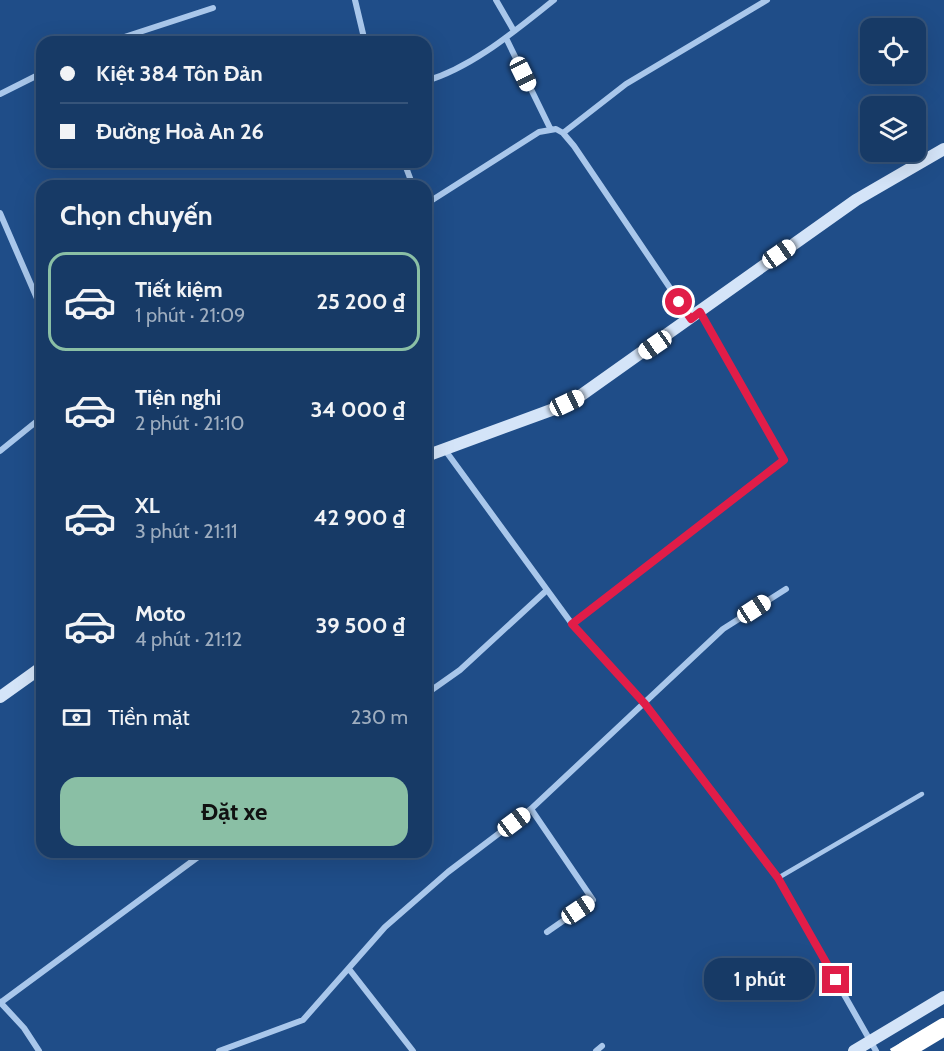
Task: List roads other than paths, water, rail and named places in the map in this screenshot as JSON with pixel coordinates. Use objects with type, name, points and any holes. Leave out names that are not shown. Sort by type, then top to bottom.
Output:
[{"type":"highway","points":[[904,1051],[944,1027]]},
{"type":"street","points":[[355,0],[364,36]]},
{"type":"street","points":[[496,0],[514,31]]},
{"type":"street","points":[[432,79],[440,77],[506,38],[554,0]]},
{"type":"street","points":[[563,133],[626,84],[767,0]]},
{"type":"street","points":[[127,36],[213,8]]},
{"type":"street","points":[[506,38],[550,128]]},
{"type":"street","points":[[0,94],[36,76]]},
{"type":"street","points":[[432,200],[539,132],[550,128],[563,133],[695,316],[784,460],[572,624]]},
{"type":"street","points":[[432,454],[554,409],[580,396],[856,200],[944,149]]},
{"type":"street","points":[[0,213],[36,297]]},
{"type":"street","points":[[0,451],[36,422]]},
{"type":"street","points":[[445,449],[572,624],[645,704],[778,878],[874,1046]]},
{"type":"street","points":[[219,1051],[303,1020],[385,927],[430,888],[531,809],[723,629],[786,589]]},
{"type":"street","points":[[432,690],[460,670],[547,590]]},
{"type":"street","points":[[0,697],[36,671]]},
{"type":"street","points":[[531,809],[593,900],[547,932]]},
{"type":"street","points":[[39,1051],[24,1028],[0,1002],[197,858]]},
{"type":"street","points":[[349,969],[413,1051]]},
{"type":"street","points":[[854,1051],[874,1046],[944,996]]},
{"type":"lane","points":[[778,878],[922,794]]},
{"type":"railway","points":[[891,1051],[944,1020]]}]
